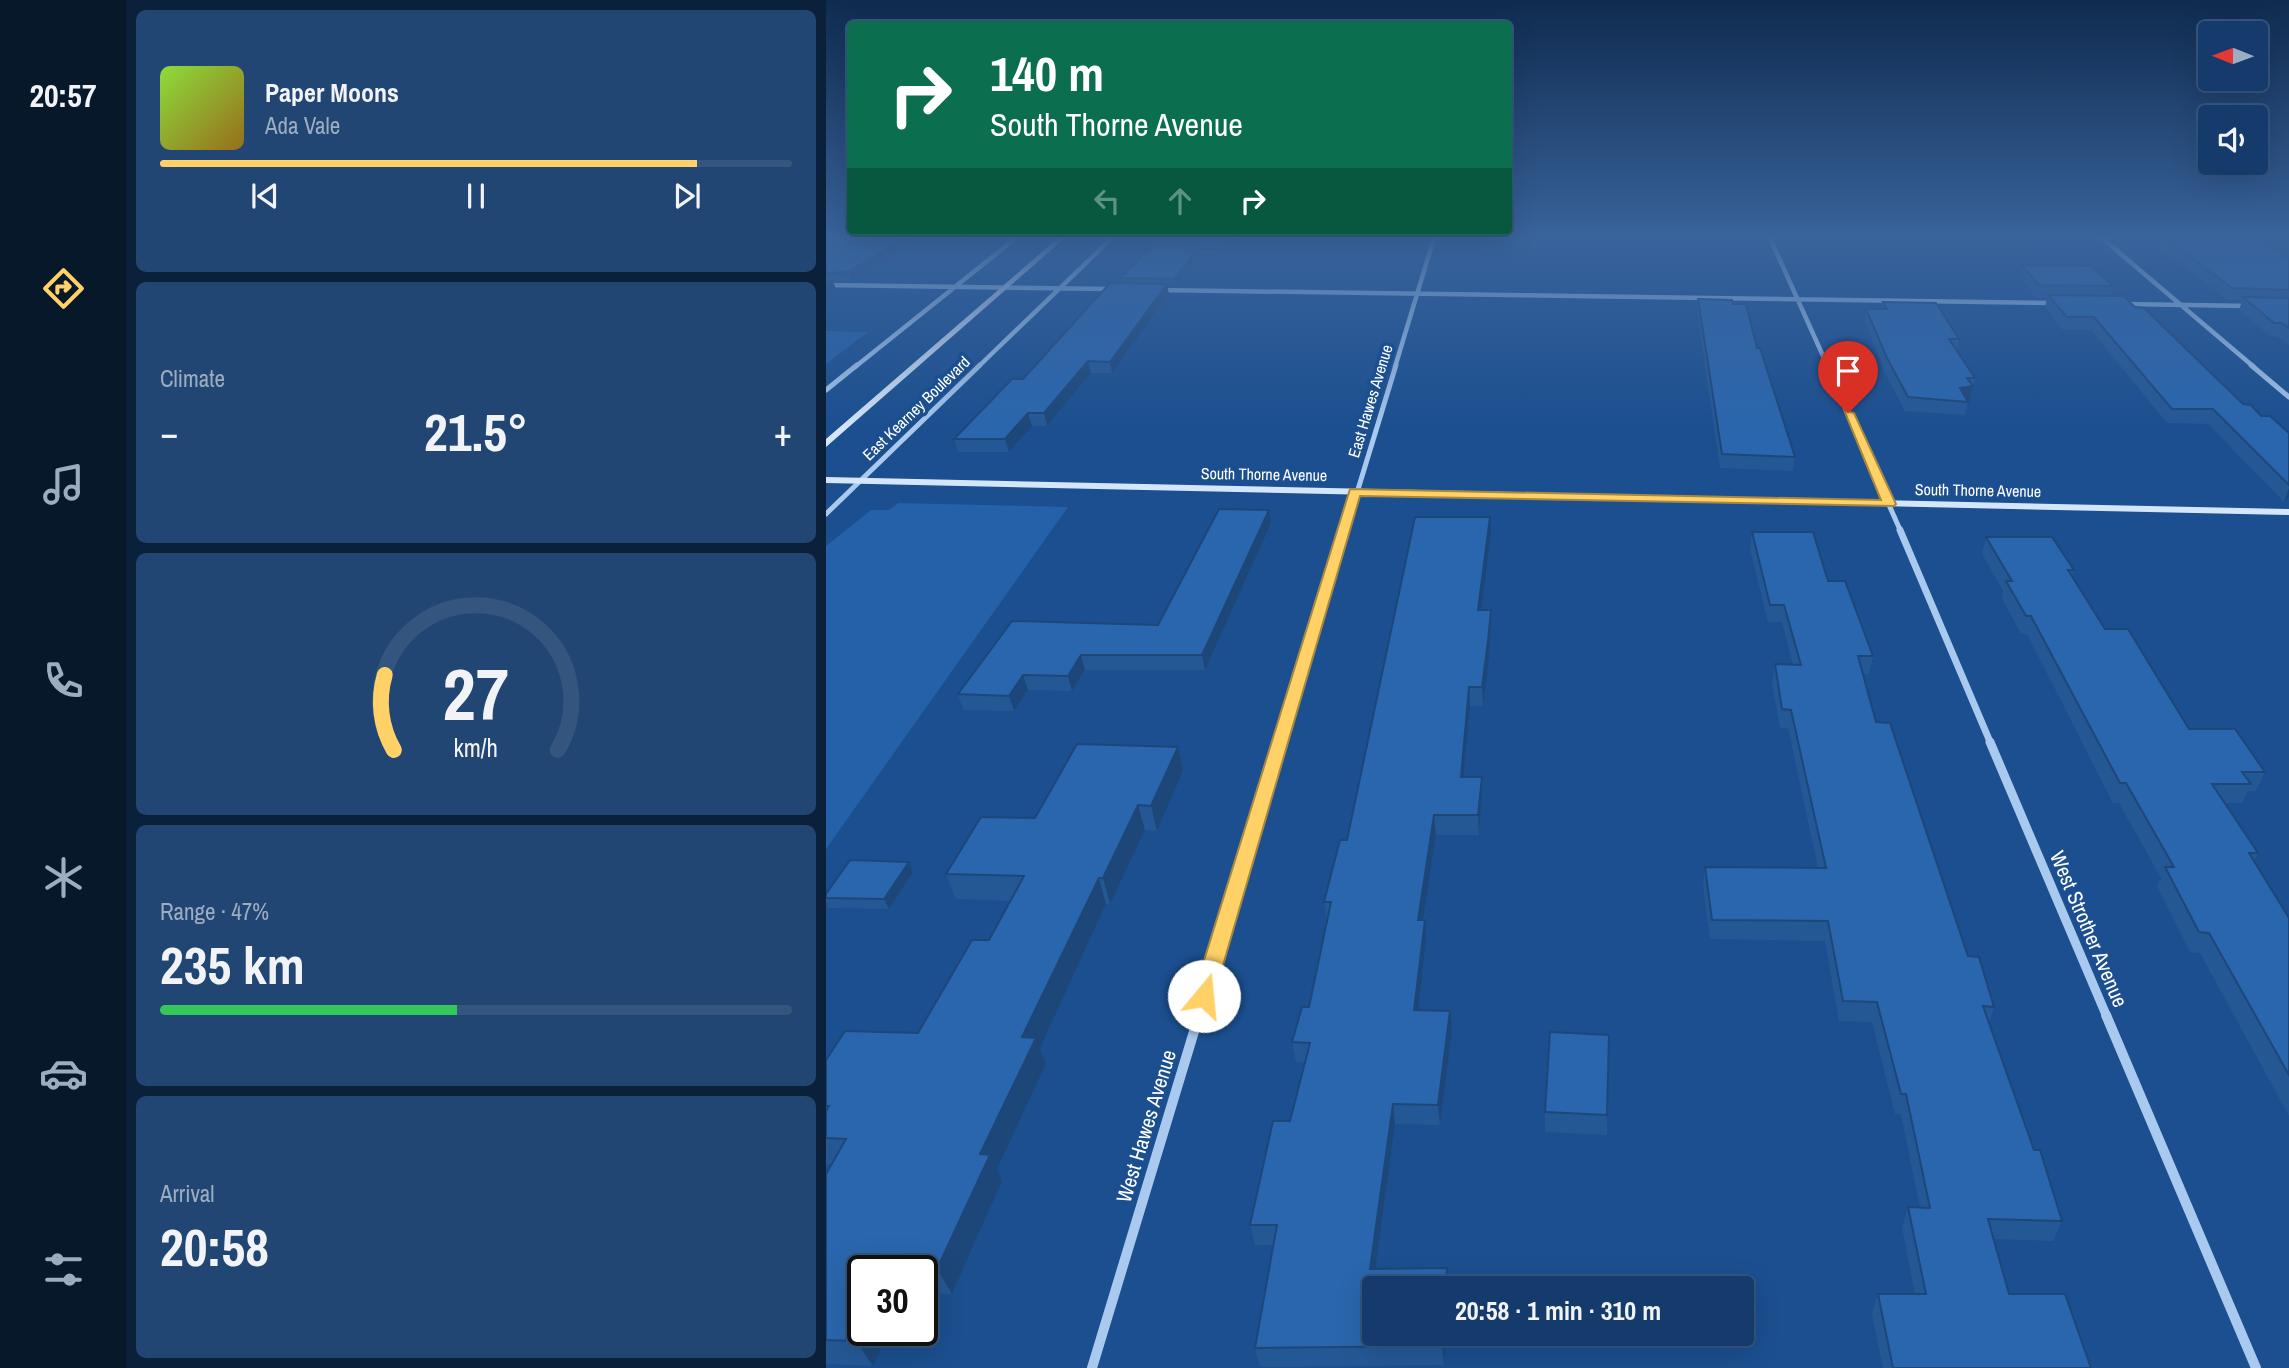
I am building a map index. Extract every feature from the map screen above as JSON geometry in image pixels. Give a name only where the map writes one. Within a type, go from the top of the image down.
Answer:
[{"type":"main road","name":"East Kearney Boulevard","points":[[826,444],[988,302]]},
{"type":"main road","name":"South Thorne Avenue","points":[[826,480],[2289,512]]},
{"type":"street","points":[[826,390],[936,302]]},
{"type":"street","name":"East Kearney Boulevard","points":[[826,514],[1046,302]]},
{"type":"street","name":"East Hawes Avenue","points":[[1355,492],[1414,302]]},
{"type":"street","name":"West Strother Avenue","points":[[1798,302],[1889,504],[2256,1368]]},
{"type":"street","points":[[1981,302],[2056,303]]},
{"type":"street","points":[[2177,302],[2289,397]]},
{"type":"street","points":[[2112,304],[2262,306]]},
{"type":"street","name":"West Hawes Avenue","points":[[1092,1368],[1355,492]]},
{"type":"shaded area","points":[[826,331],[868,332],[826,364]]},
{"type":"shaded area","points":[[898,503],[1068,507],[826,849],[826,546],[871,510],[889,510]]},
{"type":"building","points":[[1093,302],[1154,302],[1110,362],[1088,361],[1044,413],[1028,413],[1005,439],[954,439],[1012,379],[1023,379]]},
{"type":"building","points":[[1698,302],[1746,304],[1757,348],[1760,348],[1795,457],[1722,454]]},
{"type":"building","points":[[1883,302],[1936,303],[1959,339],[1949,339],[1975,378],[1967,378],[1973,386],[1960,388],[1968,402],[1908,397],[1887,358],[1866,309],[1887,309]]},
{"type":"building","points":[[2054,302],[2129,302],[2135,307],[2144,308],[2243,404],[2251,405],[2261,416],[2270,416],[2289,433],[2289,485],[2213,409],[2172,409],[2094,317],[2067,317]]},
{"type":"building","points":[[2249,302],[2289,302],[2289,328],[2282,323],[2274,323]]},
{"type":"building","points":[[1219,509],[1269,510],[1202,655],[1081,655],[1068,676],[1023,675],[1009,696],[958,694],[1012,621],[1158,625]]},
{"type":"building","points":[[1415,517],[1490,517],[1478,610],[1491,610],[1488,641],[1482,687],[1469,687],[1461,777],[1482,777],[1478,815],[1434,815],[1418,920],[1425,920],[1414,1010],[1450,1011],[1438,1105],[1393,1104],[1370,1269],[1447,1268],[1447,1276],[1362,1276],[1362,1346],[1442,1346],[1255,1348],[1277,1225],[1250,1225],[1273,1121],[1290,1121],[1310,1043],[1292,1042],[1302,1007],[1309,1007],[1331,902],[1324,902],[1340,840],[1347,840]]},
{"type":"building","points":[[1752,532],[1813,532],[1828,581],[1845,581],[1873,656],[1858,656],[1876,722],[1890,723],[1968,956],[1979,957],[1994,1007],[1983,1006],[2034,1150],[2040,1150],[2062,1221],[1988,1219],[2009,1294],[2065,1294],[2091,1368],[1893,1368],[1878,1294],[1926,1294],[1908,1207],[1930,1208],[1906,1094],[1901,1094],[1877,1002],[1843,1001],[1828,921],[1712,920],[1705,867],[1826,868],[1791,710],[1782,709],[1775,664],[1801,665],[1784,605],[1770,605]]},
{"type":"building","points":[[1986,537],[2052,537],[2074,570],[2068,570],[2105,629],[2128,629],[2189,729],[2235,729],[2265,772],[2242,772],[2251,784],[2212,784],[2258,853],[2249,853],[2289,918],[2289,1075],[2209,933],[2199,932],[2165,867],[2174,867],[2126,783],[2120,783],[2031,616],[2026,616],[2006,581],[2012,581]]},
{"type":"building","points":[[1077,744],[1178,747],[1151,806],[1138,805],[1103,878],[1099,878],[1022,1037],[1036,1038],[980,1154],[990,1155],[938,1267],[938,1255],[847,1255],[847,1341],[826,1340],[826,1174],[846,1139],[826,1138],[826,1111],[829,1106],[826,1106],[826,1060],[845,1031],[918,1033],[972,940],[989,940],[1024,876],[946,874],[981,817],[1035,818]]},
{"type":"building","points":[[850,860],[909,862],[884,899],[826,898],[826,894]]},
{"type":"building","points":[[1550,1032],[1609,1035],[1607,1115],[1545,1112]]},
{"type":"route","points":[[1204,996],[1355,492],[1889,504],[1848,413]]}]
